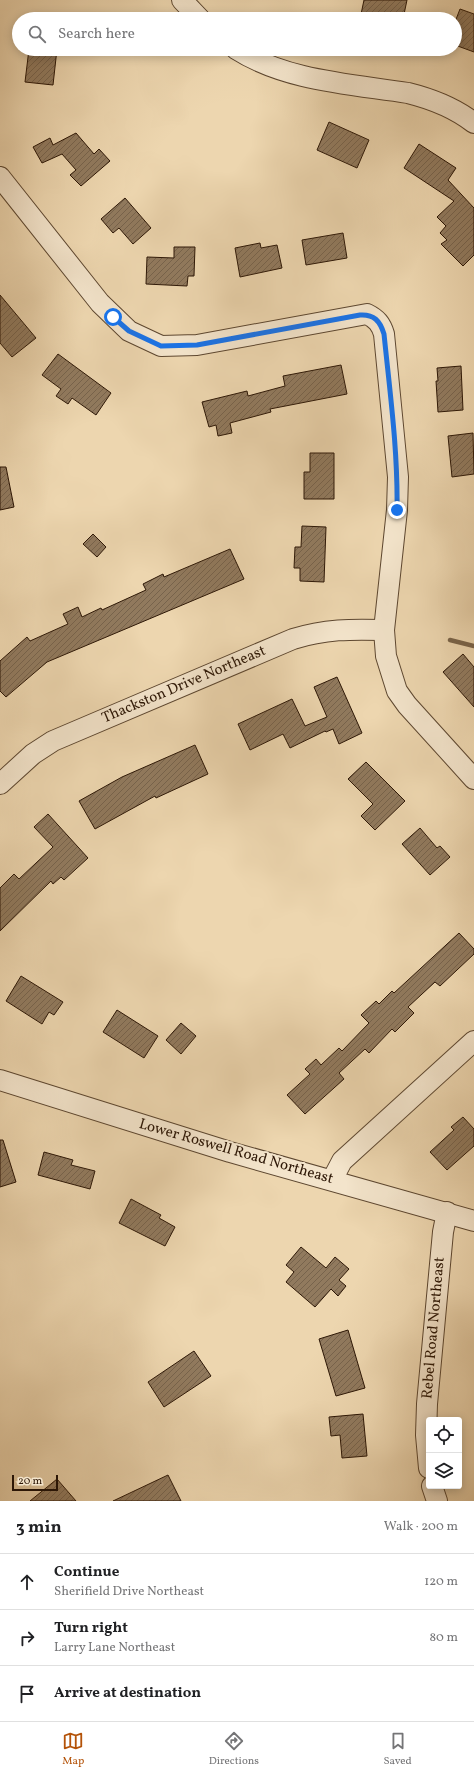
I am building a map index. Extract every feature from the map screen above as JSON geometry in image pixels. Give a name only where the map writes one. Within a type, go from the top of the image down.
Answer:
[{"type":"street","points":[[182,0],[193,12]]},
{"type":"street","points":[[248,56],[283,72],[428,98],[446,106],[474,123]]},
{"type":"street","points":[[0,177],[104,307],[129,331],[161,346],[197,345],[367,314],[376,318],[382,325],[398,477],[397,510],[384,630],[386,656],[397,690],[418,719],[474,779]]},
{"type":"street","name":"Thackston Drive Northeast","points":[[0,784],[33,754],[53,741],[293,639],[314,632],[338,630],[384,630]]},
{"type":"street","points":[[332,1180],[342,1161],[474,1041]]},
{"type":"street","name":"Lower Roswell Road Northeast","points":[[0,1080],[230,1152],[447,1212],[474,1221]]},
{"type":"street","name":"Rebel Road Northeast","points":[[428,1453],[426,1435],[427,1404],[443,1232],[447,1212]]},
{"type":"street","points":[[433,1489],[437,1501]]},
{"type":"building","points":[[364,0],[407,0],[404,12],[361,12]]},
{"type":"building","points":[[460,9],[474,14],[474,52],[462,48],[462,12],[459,12]]},
{"type":"building","points":[[28,56],[56,56],[53,85],[25,82]]},
{"type":"building","points":[[329,122],[369,140],[357,168],[317,150]]},
{"type":"building","points":[[76,133],[94,154],[99,149],[110,161],[81,186],[70,175],[76,170],[62,154],[42,163],[33,147],[50,138],[53,145]]},
{"type":"building","points":[[419,144],[456,168],[448,180],[474,208],[474,255],[463,266],[441,244],[447,240],[440,233],[446,226],[437,217],[454,201],[404,168]]},
{"type":"building","points":[[125,198],[151,228],[133,244],[119,228],[113,233],[101,219]]},
{"type":"building","points":[[343,233],[347,258],[306,265],[302,240]]},
{"type":"building","points":[[260,243],[261,248],[277,245],[282,268],[240,277],[235,248]]},
{"type":"building","points":[[174,247],[195,247],[194,276],[188,276],[187,286],[146,284],[147,257],[174,258]]},
{"type":"building","points":[[0,295],[36,338],[12,357],[0,343]]},
{"type":"building","points":[[58,354],[111,393],[96,415],[72,398],[68,404],[56,396],[61,389],[42,375]]},
{"type":"building","points":[[341,365],[347,394],[270,409],[271,412],[230,423],[232,433],[218,436],[216,425],[209,427],[202,402],[247,391],[248,396],[285,386],[283,376]]},
{"type":"building","points":[[461,366],[463,410],[438,412],[436,381],[438,381],[437,368]]},
{"type":"building","points":[[473,433],[474,474],[452,477],[448,436]]},
{"type":"building","points":[[310,453],[334,453],[334,499],[304,499],[304,472],[310,472]]},
{"type":"building","points":[[0,467],[6,467],[14,507],[0,510]]},
{"type":"building","points":[[302,526],[326,527],[324,582],[300,581],[300,568],[294,568],[295,547],[301,547]]},
{"type":"building","points":[[93,534],[106,547],[97,557],[83,544]]},
{"type":"building","points":[[230,549],[244,579],[47,662],[6,697],[0,691],[0,661],[27,637],[30,641],[68,624],[63,614],[78,607],[82,617],[101,608],[102,610],[146,590],[143,584],[163,574],[164,577]]},
{"type":"building","points":[[463,654],[474,667],[474,707],[443,672]]},
{"type":"building","points":[[337,677],[362,733],[339,744],[333,729],[326,732],[325,731],[290,748],[283,734],[250,750],[238,724],[292,699],[305,726],[327,717],[314,687]]},
{"type":"building","points":[[195,745],[208,774],[156,798],[155,796],[95,829],[79,801],[122,777]]},
{"type":"building","points":[[366,762],[405,801],[375,830],[361,816],[373,804],[348,779]]},
{"type":"building","points":[[48,814],[88,858],[64,880],[61,877],[53,884],[51,881],[0,931],[0,888],[14,874],[19,879],[53,847],[34,827]]},
{"type":"building","points":[[420,828],[437,848],[440,846],[450,857],[430,875],[402,844]]},
{"type":"building","points":[[459,933],[474,949],[474,954],[440,986],[435,982],[408,1007],[414,1013],[395,1032],[392,1029],[369,1053],[365,1049],[339,1073],[344,1079],[305,1114],[287,1095],[310,1074],[305,1069],[316,1059],[321,1065],[339,1048],[342,1051],[369,1023],[361,1015],[376,1001],[379,1004],[392,991],[394,993]]},
{"type":"building","points":[[21,976],[63,1002],[54,1015],[49,1012],[42,1024],[6,1001]]},
{"type":"building","points":[[117,1010],[158,1036],[144,1058],[103,1032]]},
{"type":"building","points":[[181,1023],[196,1036],[181,1054],[166,1040]]},
{"type":"building","points":[[463,1117],[474,1129],[474,1146],[447,1170],[430,1152],[454,1130],[451,1127]]},
{"type":"building","points":[[0,1140],[3,1140],[16,1182],[0,1187]]},
{"type":"building","points":[[44,1152],[73,1160],[71,1165],[95,1171],[90,1189],[38,1175]]},
{"type":"building","points":[[131,1199],[161,1215],[159,1218],[175,1227],[165,1246],[119,1223]]},
{"type":"building","points":[[301,1247],[326,1268],[335,1257],[349,1269],[339,1280],[346,1286],[338,1296],[331,1289],[315,1307],[286,1282],[294,1272],[286,1265]]},
{"type":"building","points":[[348,1330],[365,1388],[336,1396],[319,1339]]},
{"type":"building","points":[[194,1351],[211,1376],[164,1407],[148,1382]]},
{"type":"building","points":[[363,1414],[367,1456],[342,1458],[340,1435],[331,1436],[329,1417]]},
{"type":"building","points":[[168,1475],[181,1501],[113,1501]]},
{"type":"building","points":[[57,1479],[76,1501],[30,1501]]},
{"type":"waterway","points":[[450,640],[474,646]]},
{"type":"route","points":[[113,317],[129,331],[161,346],[197,345],[367,314],[376,318],[382,325],[384,334],[396,449],[398,477],[397,510]]}]
